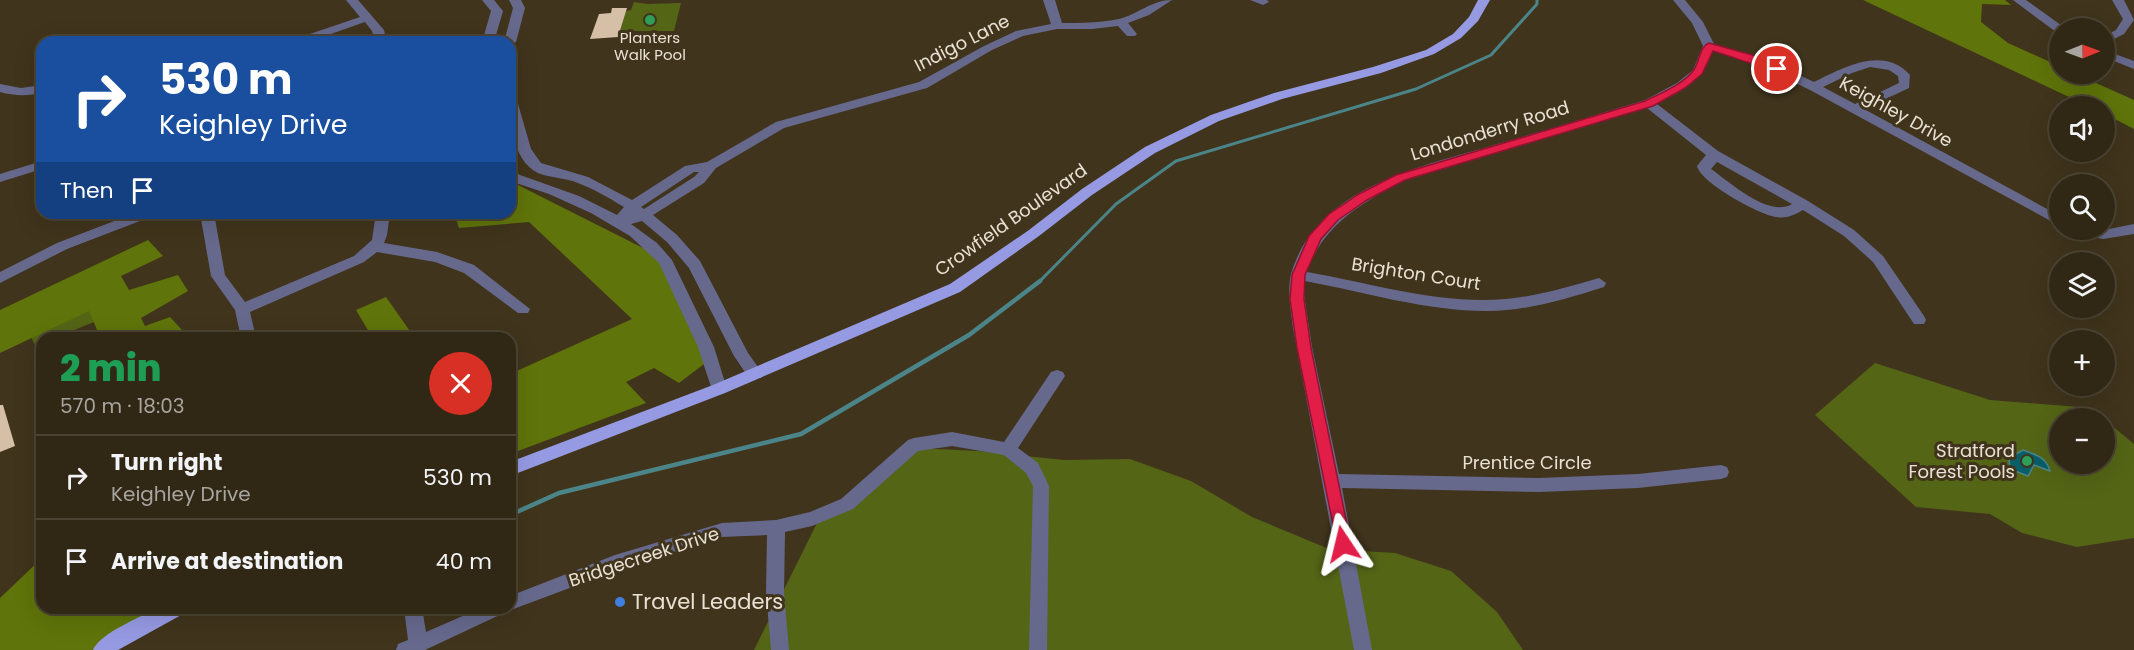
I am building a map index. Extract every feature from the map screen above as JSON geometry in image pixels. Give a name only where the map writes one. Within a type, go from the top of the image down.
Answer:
[{"type":"main road","name":"Crowfield Boulevard","points":[[516,467],[719,389],[955,288],[1034,233],[1087,192],[1150,150],[1215,118],[1278,96],[1377,70],[1430,52],[1457,36],[1474,19],[1484,0]]},
{"type":"main road","points":[[102,650],[165,614]]},
{"type":"street","points":[[352,0],[378,30],[380,36]]},
{"type":"street","points":[[488,0],[497,11],[490,36]]},
{"type":"street","points":[[512,36],[519,8],[515,0]]},
{"type":"street","points":[[1049,0],[1057,26]]},
{"type":"street","name":"Indigo Lane","points":[[618,224],[631,207],[690,169],[711,165],[780,125],[923,85],[988,48],[1020,33],[1057,26],[1092,26],[1121,22],[1145,13],[1166,0]]},
{"type":"street","points":[[1679,0],[1697,22],[1709,46]]},
{"type":"street","points":[[2019,0],[2049,22]]},
{"type":"street","points":[[2115,35],[2120,32],[2129,19],[2118,0]]},
{"type":"street","points":[[315,36],[367,18]]},
{"type":"street","points":[[495,21],[516,18]]},
{"type":"street","points":[[1121,22],[1131,34]]},
{"type":"street","name":"Keighley Drive","points":[[1709,46],[1759,61],[1814,87],[2049,217]]},
{"type":"street","name":"Londonderry Road","points":[[1363,650],[1332,481],[1304,348],[1297,299],[1298,275],[1316,236],[1333,217],[1363,197],[1401,177],[1649,103],[1682,86],[1698,72],[1709,46]]},
{"type":"street","points":[[2115,57],[2134,65]]},
{"type":"street","points":[[1814,87],[1872,62],[1893,66],[1904,75],[1905,85],[1855,109]]},
{"type":"street","points":[[0,88],[12,92],[36,90]]},
{"type":"street","points":[[1649,103],[1713,154],[1803,204],[1849,233],[1878,259],[1919,320]]},
{"type":"street","points":[[516,119],[526,152],[536,166],[597,186],[644,215],[671,237],[695,265],[742,357],[755,374]]},
{"type":"street","points":[[1713,154],[1710,162],[1704,166],[1706,171],[1753,203],[1774,213],[1787,213],[1803,204]]},
{"type":"street","name":"Indigo Lane","points":[[618,224],[644,215],[699,180],[711,165]]},
{"type":"street","points":[[0,178],[36,167]]},
{"type":"street","points":[[516,178],[578,200],[655,247],[665,260],[706,347],[719,389]]},
{"type":"street","points":[[0,278],[62,246],[132,219]]},
{"type":"street","points":[[208,219],[218,276],[242,309],[248,332]]},
{"type":"street","points":[[242,309],[359,259],[376,247],[382,234],[383,219]]},
{"type":"street","points":[[2115,232],[2134,229]]},
{"type":"street","points":[[376,247],[437,257],[469,269],[523,309]]},
{"type":"street","name":"Brighton Court","points":[[1298,275],[1473,305],[1518,303],[1567,293],[1599,283]]},
{"type":"street","points":[[1008,449],[1058,376]]},
{"type":"street","name":"Bridgecreek Drive","points":[[516,602],[615,563],[722,530],[776,527],[812,519],[847,504],[914,445],[952,439],[1008,449],[1032,468],[1041,486],[1038,650]]},
{"type":"street","name":"Prentice Circle","points":[[1332,481],[1539,485],[1638,481],[1721,472]]},
{"type":"street","points":[[776,527],[775,592],[780,650]]},
{"type":"street","points":[[413,614],[411,647],[486,614]]},
{"type":"green space","points":[[1863,0],[2005,0],[2011,5],[1982,4],[1981,22],[2008,43],[2049,61],[2049,84],[2098,84],[2134,100],[2134,129],[2115,119],[2115,96],[2067,96]]},
{"type":"green space","name":"Planters Walk Pool","points":[[634,2],[681,3],[674,31],[627,31],[626,36],[618,36],[626,11],[631,10]]},
{"type":"green space","points":[[516,184],[655,254],[708,361],[679,383],[654,368],[626,382],[646,403],[516,452],[516,371],[632,319],[529,222],[459,228],[456,219],[516,219]]},
{"type":"green space","points":[[148,240],[163,256],[121,276],[129,290],[178,275],[188,291],[141,318],[145,326],[170,317],[182,330],[177,332],[98,332],[89,311],[44,332],[36,332],[36,336],[0,353],[0,310]]},
{"type":"green space","points":[[386,297],[410,332],[369,332],[356,310]]},
{"type":"green space","points":[[89,305],[94,322],[69,332],[36,332],[36,347],[29,333]]},
{"type":"green space","points":[[1875,363],[1990,400],[2092,408],[2049,408],[2049,474],[2115,474],[2115,428],[2134,444],[2134,538],[2077,547],[2022,533],[1990,514],[1916,507],[1815,415]]},
{"type":"green space","points":[[917,448],[977,451],[1064,460],[1130,459],[1191,481],[1252,517],[1329,549],[1395,553],[1451,571],[1497,612],[1523,650],[754,650],[817,523]]},
{"type":"green space","points":[[36,564],[36,614],[152,614],[94,650],[0,650],[0,598]]},
{"type":"water","name":"Stratford Forest Pools","points":[[2023,450],[2043,460],[2049,471],[2034,465],[2028,476],[2010,469],[2009,458]]},
{"type":"building","points":[[612,8],[627,8],[618,37],[590,39],[599,14],[611,13]]},
{"type":"building","points":[[0,405],[3,405],[15,446],[0,452]]},
{"type":"waterway","points":[[1040,281],[1116,204],[1176,161],[1416,89],[1491,55],[1537,4],[1537,0]]},
{"type":"waterway","points":[[516,512],[559,493],[801,434],[969,335],[1040,281]]},
{"type":"place","name":"Planters Walk Pool","points":[[650,20]]},
{"type":"place","name":"Stratford Forest Pools","points":[[2027,461]]},
{"type":"place","name":"Travel Leaders","points":[[620,602]]},
{"type":"route","points":[[1343,544],[1304,348],[1297,299],[1298,275],[1306,254],[1316,236],[1333,217],[1363,197],[1401,177],[1649,103],[1682,86],[1698,72],[1709,46],[1759,61],[1777,69]]}]
